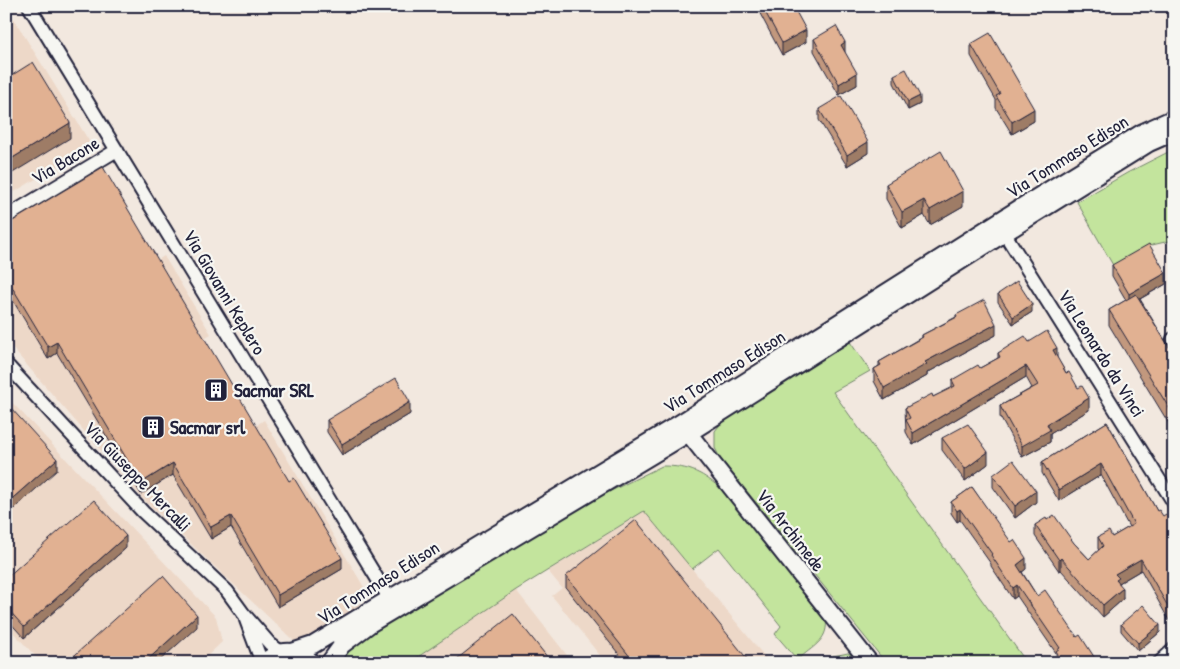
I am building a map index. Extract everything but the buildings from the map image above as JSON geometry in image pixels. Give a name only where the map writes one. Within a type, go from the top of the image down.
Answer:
[{"type":"street","name":"Via Giovanni Keplero","points":[[29,6],[390,598]]},
{"type":"street","name":"Via Tommaso Edison","points":[[329,663],[342,645],[370,624],[1002,228],[1143,132],[1174,118]]},
{"type":"street","name":"Via Tommaso Edison","points":[[1002,228],[1149,143],[1174,132]]},
{"type":"street","name":"Via Bacone","points":[[6,217],[117,150]]},
{"type":"street","name":"Via Leonardo da Vinci","points":[[1002,228],[1174,504]]},
{"type":"street","name":"Via Giuseppe Mercalli","points":[[6,364],[143,512],[226,591],[270,644],[286,652]]},
{"type":"street","name":"Via Tommaso Edison","points":[[263,663],[274,655],[313,645],[390,598],[684,428]]},
{"type":"street","name":"Via Archimede","points":[[684,428],[870,663]]},
{"type":"street","name":"Via Giuseppe Mercalli","points":[[243,613],[263,663]]},
{"type":"street","points":[[1159,663],[1174,649]]},
{"type":"street","points":[[286,652],[300,654],[312,663]]},
{"type":"shaded area","points":[[6,6],[89,141],[88,146],[84,150],[6,197]]},
{"type":"shaded area","points":[[95,170],[153,263],[164,256],[211,334],[199,341],[251,429],[264,420],[364,587],[363,597],[358,606],[299,643],[295,642],[143,499],[6,341],[6,223]]},
{"type":"shaded area","points":[[6,396],[216,617],[222,642],[200,663],[188,663],[180,657],[174,663],[42,663],[6,625]]},
{"type":"shaded area","points":[[644,511],[770,663],[606,663],[552,596],[562,588],[548,571]]},
{"type":"shaded area","points":[[516,590],[573,663],[409,663]]},
{"type":"green space","points":[[1174,149],[1174,240],[1152,245],[1114,267],[1077,202]]},
{"type":"green space","points":[[848,339],[870,371],[833,392],[1027,663],[886,663],[720,458],[715,448],[715,431],[726,417]]},
{"type":"green space","points":[[662,466],[689,469],[702,475],[724,491],[826,618],[825,631],[820,641],[801,657],[795,657],[775,634],[781,626],[719,548],[692,569],[644,511],[516,590],[409,663],[336,663],[350,647],[370,630],[580,506]]},
{"type":"green space","points":[[848,653],[859,659],[862,663],[824,663],[833,656]]},
{"type":"place","name":"Sacmar SRL","points":[[216,390]]},
{"type":"place","name":"Sacmar srl","points":[[153,427]]}]
